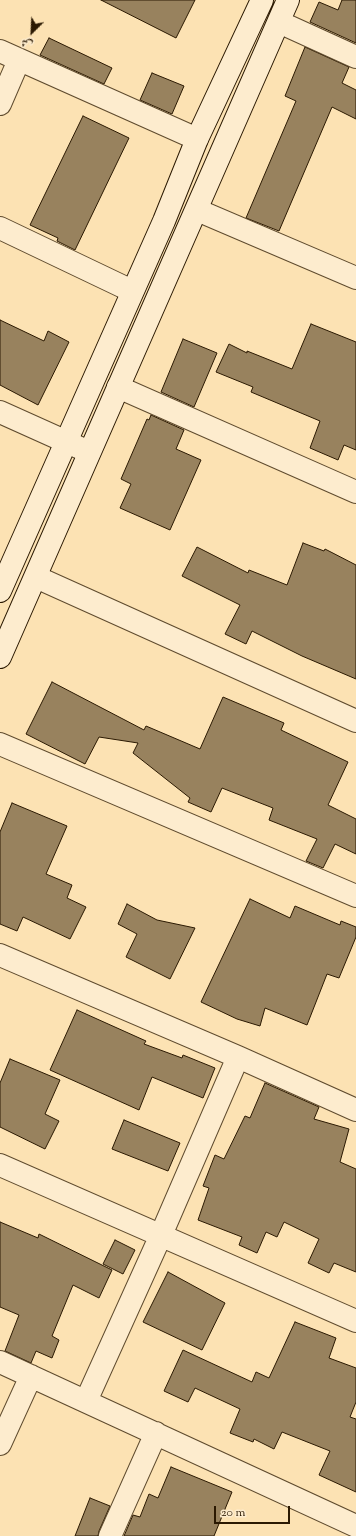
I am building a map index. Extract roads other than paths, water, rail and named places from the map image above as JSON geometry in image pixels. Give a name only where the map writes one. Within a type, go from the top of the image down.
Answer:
[{"type":"street","points":[[0,591],[164,220],[197,139],[262,0]]},
{"type":"street","points":[[0,657],[288,0]]},
{"type":"street","points":[[279,22],[356,56]]},
{"type":"street","points":[[0,104],[10,56],[197,139]]},
{"type":"street","points":[[197,210],[356,278]]},
{"type":"street","points":[[0,228],[132,290]]},
{"type":"street","points":[[118,387],[356,492]]},
{"type":"street","points":[[0,412],[89,452]]},
{"type":"street","points":[[36,577],[356,722]]},
{"type":"street","points":[[0,744],[356,896]]},
{"type":"street","points":[[0,955],[238,1057],[356,1110]]},
{"type":"street","points":[[86,1401],[161,1235],[238,1057]]},
{"type":"street","points":[[0,1165],[356,1321]]},
{"type":"street","points":[[0,1362],[356,1526]]},
{"type":"street","points":[[0,1444],[31,1376]]},
{"type":"street","points":[[110,1536],[156,1433]]}]
